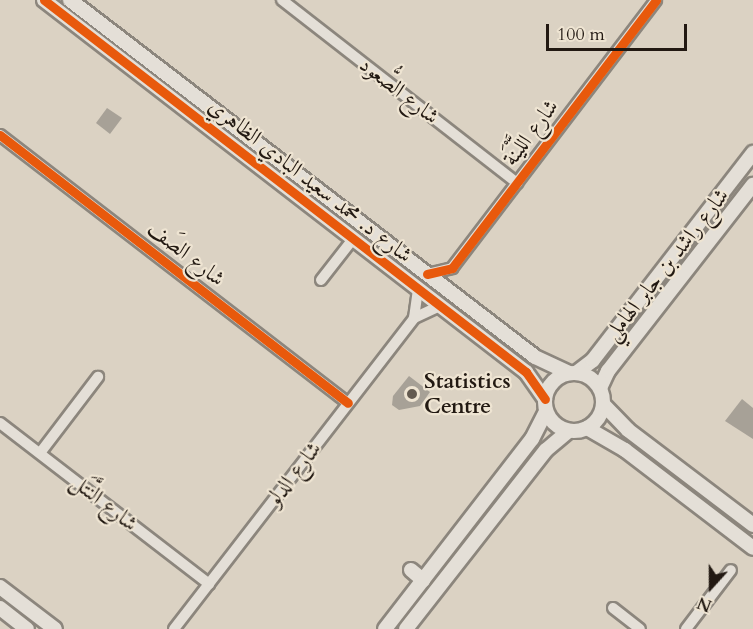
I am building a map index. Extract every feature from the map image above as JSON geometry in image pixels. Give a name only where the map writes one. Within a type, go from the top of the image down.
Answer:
[{"type":"street","name":"شارع د. محمد سعيد البادي الظاهري","points":[[44,0],[526,372],[546,405]]},
{"type":"street","name":"شارع د. محمد سعيد البادي الظاهري","points":[[70,0],[535,357],[573,373]]},
{"type":"street","name":"شارع الصُّعود","points":[[282,0],[517,183]]},
{"type":"street","name":"شارع اللَّيْنَة","points":[[452,268],[656,0]]},
{"type":"street","name":"شارع الصَف","points":[[0,135],[348,403]]},
{"type":"street","name":"شارع راشد بن جابر الهاملي","points":[[573,373],[593,360],[753,153]]},
{"type":"street","name":"شارع راشد بن جابر الهاملي","points":[[600,388],[608,371],[753,185]]},
{"type":"street","points":[[332,222],[342,209]]},
{"type":"street","points":[[321,280],[353,239]]},
{"type":"street","points":[[427,274],[452,268],[452,294]]},
{"type":"street","name":"شارع الدلو","points":[[414,318],[418,289]]},
{"type":"street","name":"شارع الدلو","points":[[174,629],[414,318],[440,306]]},
{"type":"street","points":[[385,629],[532,440],[555,381],[573,373],[600,388],[603,404],[599,418],[587,428],[569,431],[546,450],[406,629]]},
{"type":"street","points":[[40,453],[98,377]]},
{"type":"street","points":[[603,404],[628,430],[753,525]]},
{"type":"street","points":[[546,405],[555,424],[569,431]]},
{"type":"street","name":"شارع النَّتَل","points":[[0,423],[209,584]]},
{"type":"street","points":[[587,428],[625,450],[753,548]]},
{"type":"street","points":[[411,570],[423,580]]},
{"type":"street","points":[[686,629],[731,570]]},
{"type":"street","points":[[0,587],[52,628]]},
{"type":"street","points":[[0,608],[27,629]]},
{"type":"street","points":[[613,608],[640,629]]},
{"type":"building","points":[[107,108],[122,118],[110,134],[96,123]]},
{"type":"building","name":"Statistics Centre","points":[[409,376],[430,392],[420,406],[399,410],[392,405],[393,396]]},
{"type":"building","points":[[742,399],[753,408],[753,439],[725,421]]},
{"type":"cycle path","points":[[44,0],[526,372],[545,399]]},
{"type":"cycle path","points":[[427,274],[452,268],[656,0]]},
{"type":"cycle path","points":[[0,135],[348,403]]},
{"type":"place","name":"Statistics Centre","points":[[412,394]]}]
